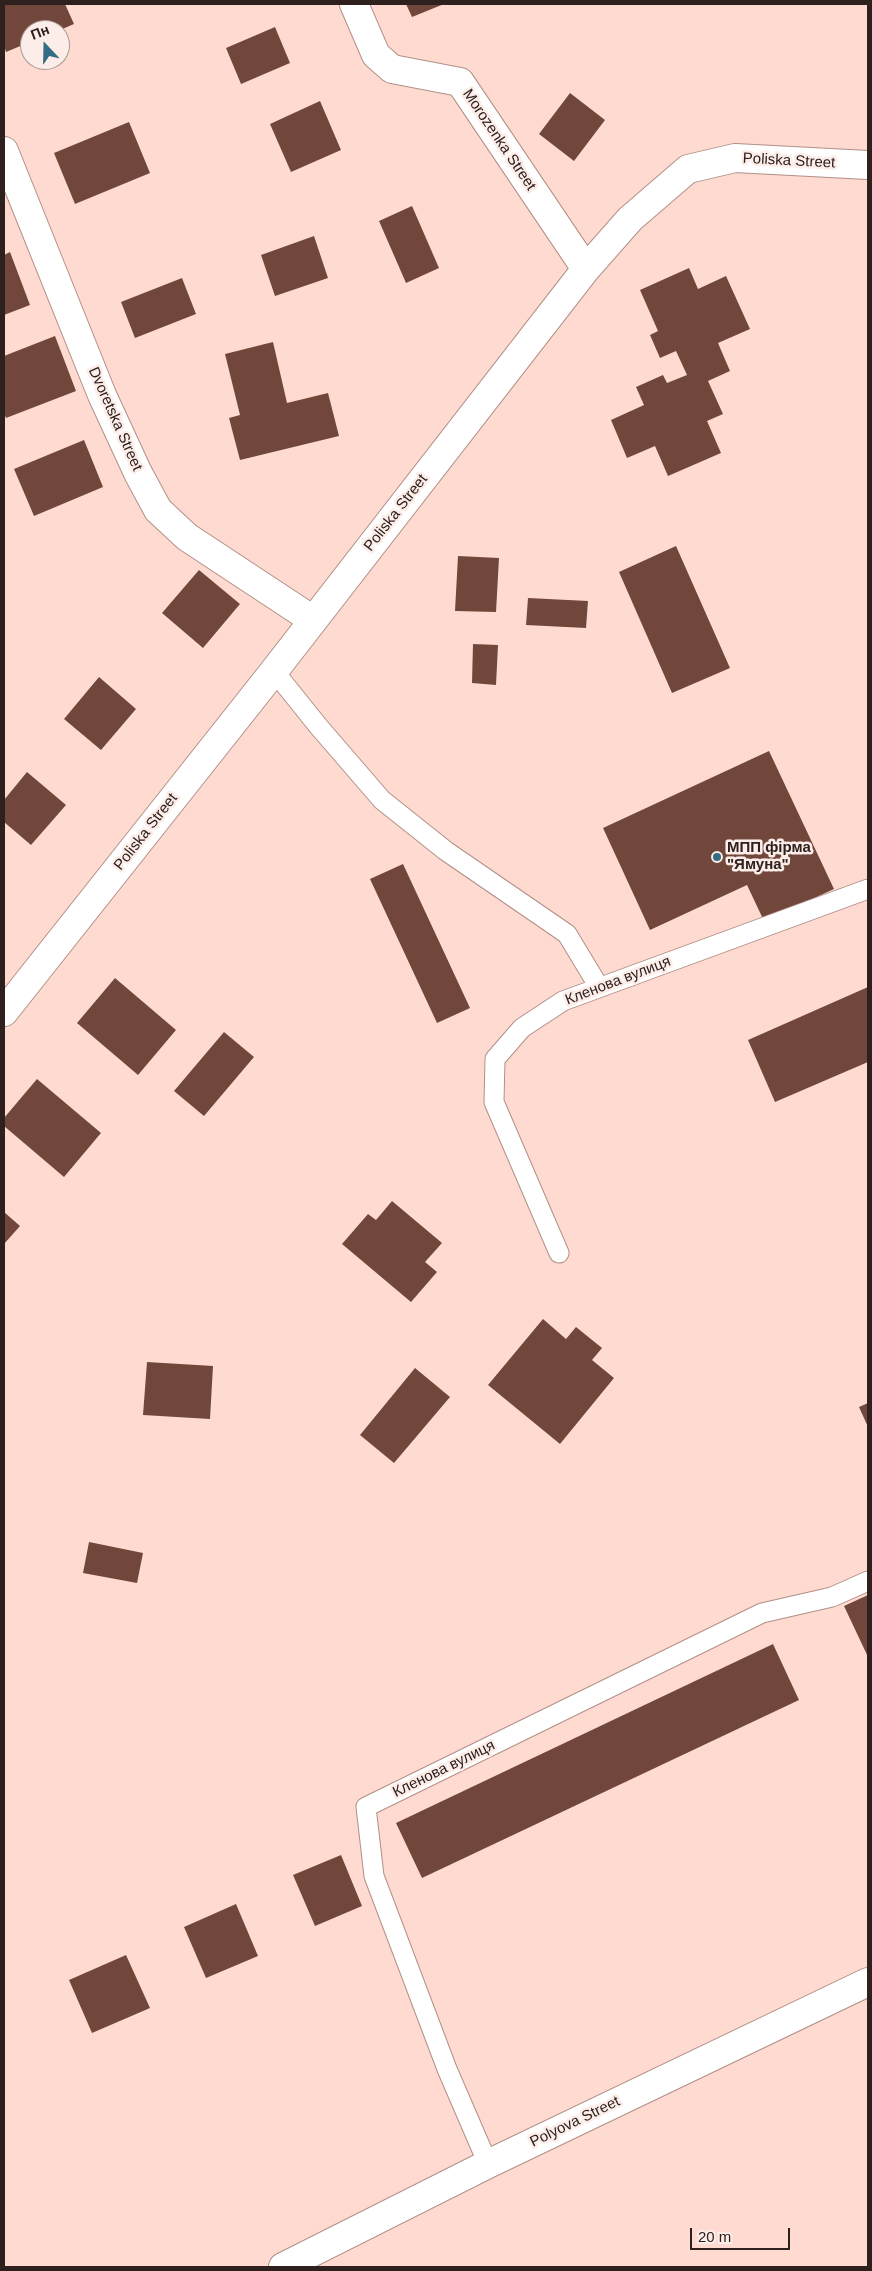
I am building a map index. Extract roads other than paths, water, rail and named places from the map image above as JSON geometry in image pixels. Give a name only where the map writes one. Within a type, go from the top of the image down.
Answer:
[{"type":"street","name":"Morozenka Street","points":[[354,4],[376,55],[392,69],[460,82],[586,269]]},
{"type":"street","name":"Dvoretska Street","points":[[4,151],[102,395],[138,473],[158,510],[187,537],[313,620]]},
{"type":"street","name":"Poliska Street","points":[[4,1012],[274,671],[586,269],[630,219],[688,169],[735,158],[868,165]]},
{"type":"street","name":"Polyova Street","points":[[283,2267],[488,2164],[868,1982]]},
{"type":"lane","points":[[274,671],[318,727],[382,800],[446,851],[567,934],[599,987]]},
{"type":"lane","name":"Кленова вулиця","points":[[559,1253],[494,1102],[495,1059],[522,1028],[563,1001],[868,889]]},
{"type":"lane","name":"Кленова вулиця","points":[[488,2164],[447,2069],[374,1876],[366,1807],[762,1613],[832,1597],[868,1581]]},
{"type":"place","name":"МПП фірма \"Ямуна\"","points":[[717,857]]}]
